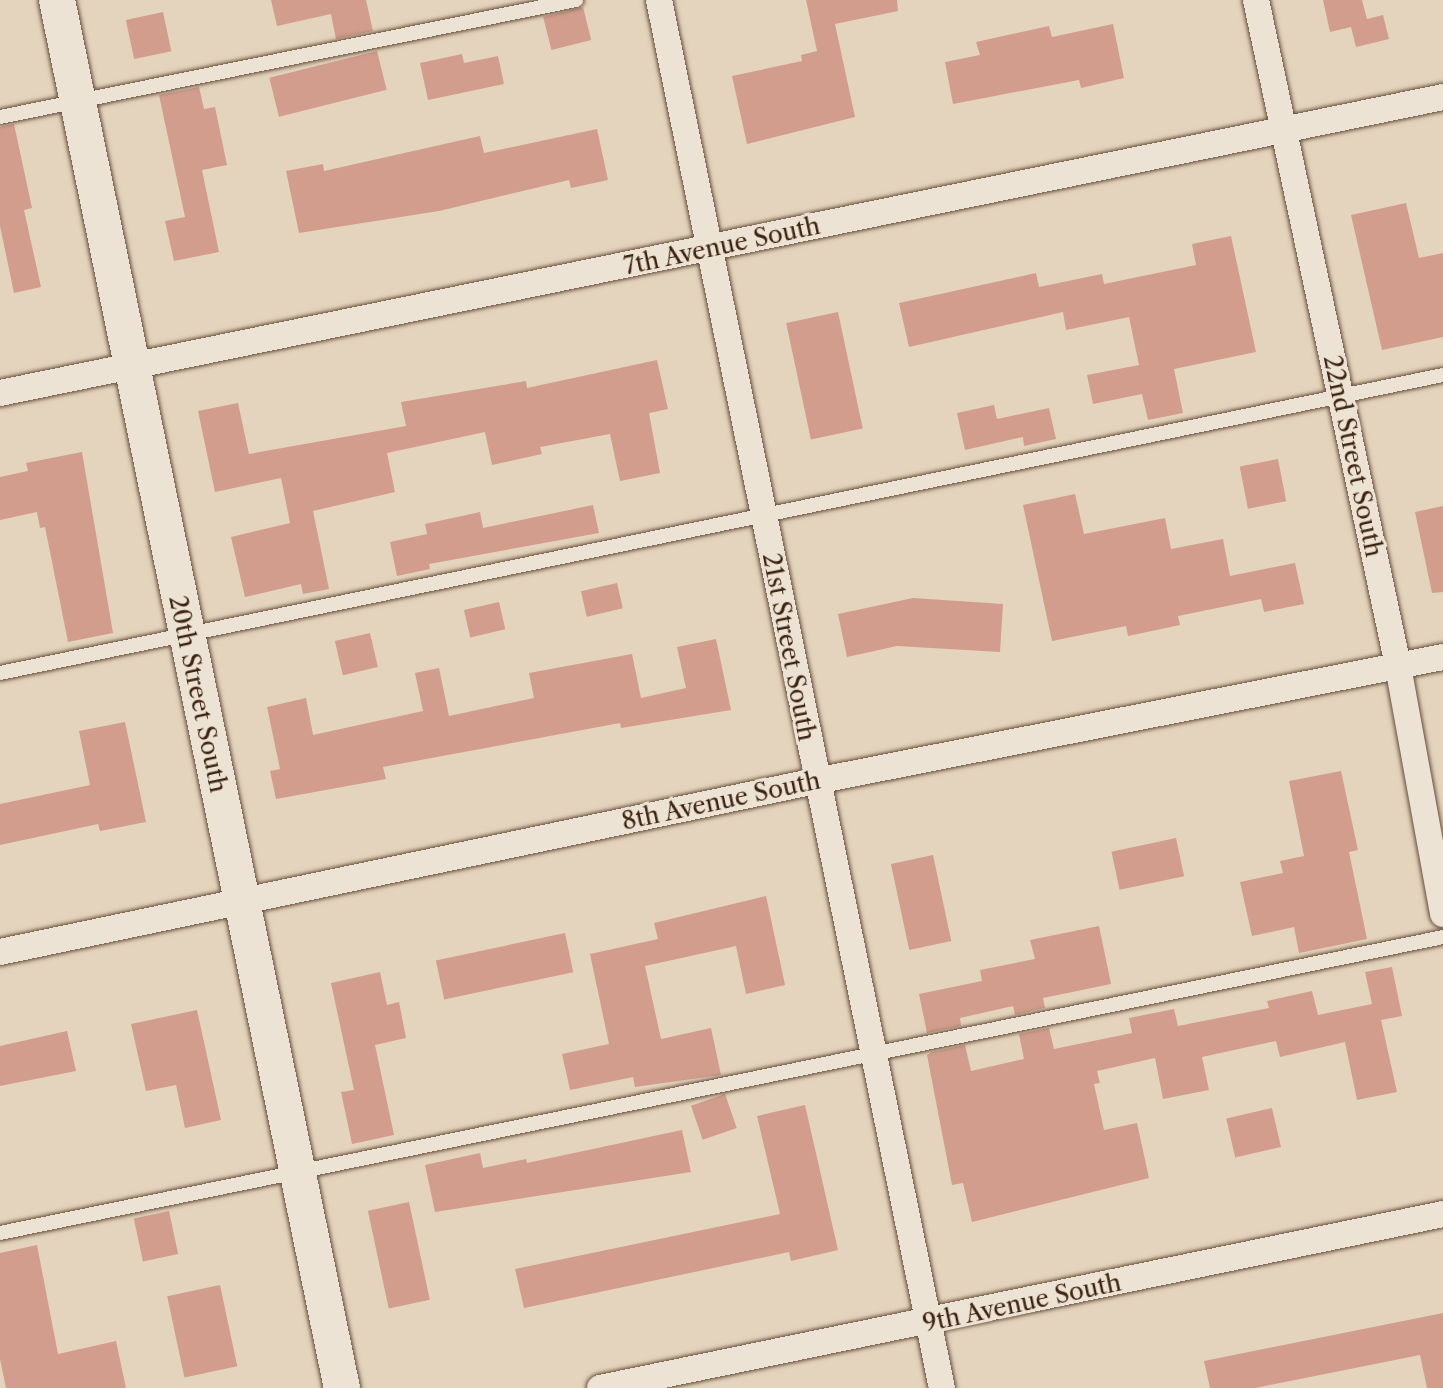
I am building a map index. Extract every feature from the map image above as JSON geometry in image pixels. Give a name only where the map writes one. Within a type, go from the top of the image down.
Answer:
[{"type":"street","name":"20th Street South","points":[[57,0],[342,1388]]},
{"type":"street","name":"21st Street South","points":[[659,0],[706,249],[942,1388]]},
{"type":"street","name":"22nd Street South","points":[[1256,0],[1398,666],[1443,914]]},
{"type":"street","name":"7th Avenue South","points":[[0,393],[1443,97]]},
{"type":"street","name":"8th Avenue South","points":[[0,952],[816,781],[1443,657]]},
{"type":"street","name":"9th Avenue South","points":[[600,1388],[1443,1214]]},
{"type":"lane","points":[[0,117],[576,0]]},
{"type":"lane","points":[[0,673],[763,520],[1443,375]]},
{"type":"lane","points":[[0,1233],[1443,937]]},
{"type":"building","points":[[271,0],[366,0],[373,31],[336,39],[331,14],[277,26]]},
{"type":"building","points":[[806,0],[897,0],[898,11],[835,24],[855,117],[747,144],[732,76],[802,61],[801,55],[817,51]]},
{"type":"building","points":[[1323,0],[1362,0],[1367,19],[1383,15],[1389,39],[1356,47],[1351,27],[1330,32]]},
{"type":"building","points":[[583,7],[591,40],[551,50],[543,17]]},
{"type":"building","points":[[163,12],[171,51],[134,59],[126,20]]},
{"type":"building","points":[[1113,24],[1124,78],[1081,88],[1079,80],[953,104],[945,62],[980,55],[976,42],[1049,26],[1052,37]]},
{"type":"building","points":[[377,51],[387,90],[279,117],[269,78]]},
{"type":"building","points":[[462,54],[464,63],[498,56],[504,84],[428,100],[420,63]]},
{"type":"building","points":[[199,87],[204,109],[215,107],[227,165],[202,170],[219,252],[174,261],[165,221],[185,217],[159,95]]},
{"type":"building","points":[[14,124],[32,208],[24,210],[41,287],[14,293],[0,226],[0,127]]},
{"type":"building","points":[[597,129],[608,180],[571,188],[569,180],[439,211],[299,233],[286,171],[323,164],[324,171],[480,136],[484,153]]},
{"type":"building","points":[[1406,203],[1419,258],[1443,253],[1443,337],[1382,350],[1351,215]]},
{"type":"building","points":[[1231,236],[1256,352],[1174,369],[1183,413],[1148,420],[1142,394],[1093,404],[1087,375],[1139,365],[1129,317],[1066,330],[1063,312],[909,347],[899,303],[1036,273],[1039,287],[1102,274],[1104,284],[1196,265],[1192,244]]},
{"type":"building","points":[[838,312],[863,428],[811,439],[786,323]]},
{"type":"building","points":[[657,360],[668,409],[649,413],[660,473],[620,481],[610,434],[540,447],[542,454],[492,465],[485,432],[387,453],[395,492],[313,511],[329,589],[303,594],[301,584],[245,597],[231,537],[290,523],[281,478],[215,492],[198,411],[238,403],[249,454],[406,426],[401,402],[526,381],[527,388]]},
{"type":"building","points":[[994,405],[997,419],[1049,408],[1056,439],[1024,446],[1023,437],[965,450],[957,413]]},
{"type":"building","points":[[82,452],[113,633],[68,642],[45,527],[40,528],[37,512],[0,520],[0,477],[28,471],[26,463]]},
{"type":"building","points":[[1278,459],[1286,501],[1248,509],[1240,466]]},
{"type":"building","points":[[1075,494],[1084,534],[1165,518],[1171,549],[1223,539],[1230,576],[1295,563],[1304,604],[1264,612],[1261,599],[1178,616],[1180,625],[1128,636],[1126,626],[1052,641],[1023,505]]},
{"type":"building","points":[[593,505],[599,533],[429,564],[430,569],[397,576],[390,542],[427,534],[425,524],[480,512],[483,528]]},
{"type":"building","points":[[1443,506],[1443,592],[1432,593],[1415,512]]},
{"type":"building","points":[[617,583],[623,608],[587,617],[581,591]]},
{"type":"building","points":[[913,598],[1003,604],[1000,652],[897,646],[847,657],[838,614]]},
{"type":"building","points":[[499,602],[505,629],[470,637],[464,610]]},
{"type":"building","points":[[370,633],[378,667],[343,675],[335,641]]},
{"type":"building","points":[[716,639],[731,710],[621,728],[620,723],[383,767],[386,779],[276,799],[270,771],[280,769],[267,707],[306,698],[313,735],[423,711],[415,673],[439,668],[449,716],[534,698],[529,673],[632,654],[641,698],[686,688],[677,647]]},
{"type":"building","points":[[125,722],[146,822],[100,831],[98,824],[0,845],[0,804],[90,785],[79,731]]},
{"type":"building","points":[[1341,771],[1358,850],[1349,852],[1367,939],[1299,953],[1294,927],[1252,936],[1240,882],[1283,873],[1280,861],[1304,856],[1289,781]]},
{"type":"building","points":[[1176,838],[1184,876],[1120,890],[1111,852]]},
{"type":"building","points":[[933,855],[951,941],[909,950],[891,864]]},
{"type":"building","points":[[766,896],[785,985],[746,994],[736,946],[645,966],[661,1039],[711,1028],[721,1075],[635,1087],[633,1077],[570,1090],[562,1054],[609,1044],[590,954],[658,939],[654,923]]},
{"type":"building","points":[[1099,926],[1111,984],[1043,998],[1045,1008],[1015,1015],[1013,1006],[960,1018],[961,1026],[927,1033],[919,994],[982,981],[980,970],[1035,959],[1030,940]]},
{"type":"building","points":[[565,933],[573,972],[444,1000],[436,960]]},
{"type":"building","points":[[1392,967],[1402,1016],[1381,1020],[1397,1092],[1357,1100],[1345,1042],[1280,1057],[1276,1041],[1202,1057],[1209,1090],[1163,1099],[1155,1058],[1097,1071],[1100,1083],[1094,1084],[1104,1130],[1137,1123],[1149,1178],[972,1222],[963,1183],[952,1185],[927,1055],[965,1045],[971,1071],[1024,1059],[1019,1034],[1049,1028],[1054,1049],[1132,1033],[1129,1018],[1174,1009],[1178,1026],[1269,1008],[1267,1001],[1312,991],[1318,1015],[1372,1004],[1365,972]]},
{"type":"building","points":[[380,972],[387,1005],[399,1002],[406,1038],[375,1045],[394,1135],[352,1144],[341,1092],[354,1090],[331,983]]},
{"type":"building","points":[[197,1010],[221,1120],[185,1128],[176,1085],[146,1091],[131,1024]]},
{"type":"building","points":[[67,1031],[76,1071],[0,1086],[0,1046]]},
{"type":"building","points":[[725,1094],[737,1128],[703,1140],[691,1106]]},
{"type":"building","points":[[805,1105],[838,1250],[791,1261],[789,1252],[524,1308],[515,1269],[780,1214],[757,1116]]},
{"type":"building","points":[[1272,1108],[1281,1147],[1235,1158],[1226,1119]]},
{"type":"building","points":[[682,1130],[691,1172],[435,1212],[425,1165],[480,1153],[483,1168],[526,1159],[527,1163]]},
{"type":"building","points":[[409,1202],[430,1300],[389,1309],[368,1211]]},
{"type":"building","points":[[169,1211],[178,1254],[143,1262],[134,1218]]},
{"type":"building","points":[[37,1245],[58,1354],[116,1341],[126,1388],[6,1388],[0,1359],[0,1253]]},
{"type":"building","points":[[220,1285],[237,1366],[184,1377],[167,1296]]},
{"type":"building","points":[[1443,1313],[1443,1388],[1427,1388],[1420,1355],[1255,1388],[1210,1388],[1204,1361]]}]
